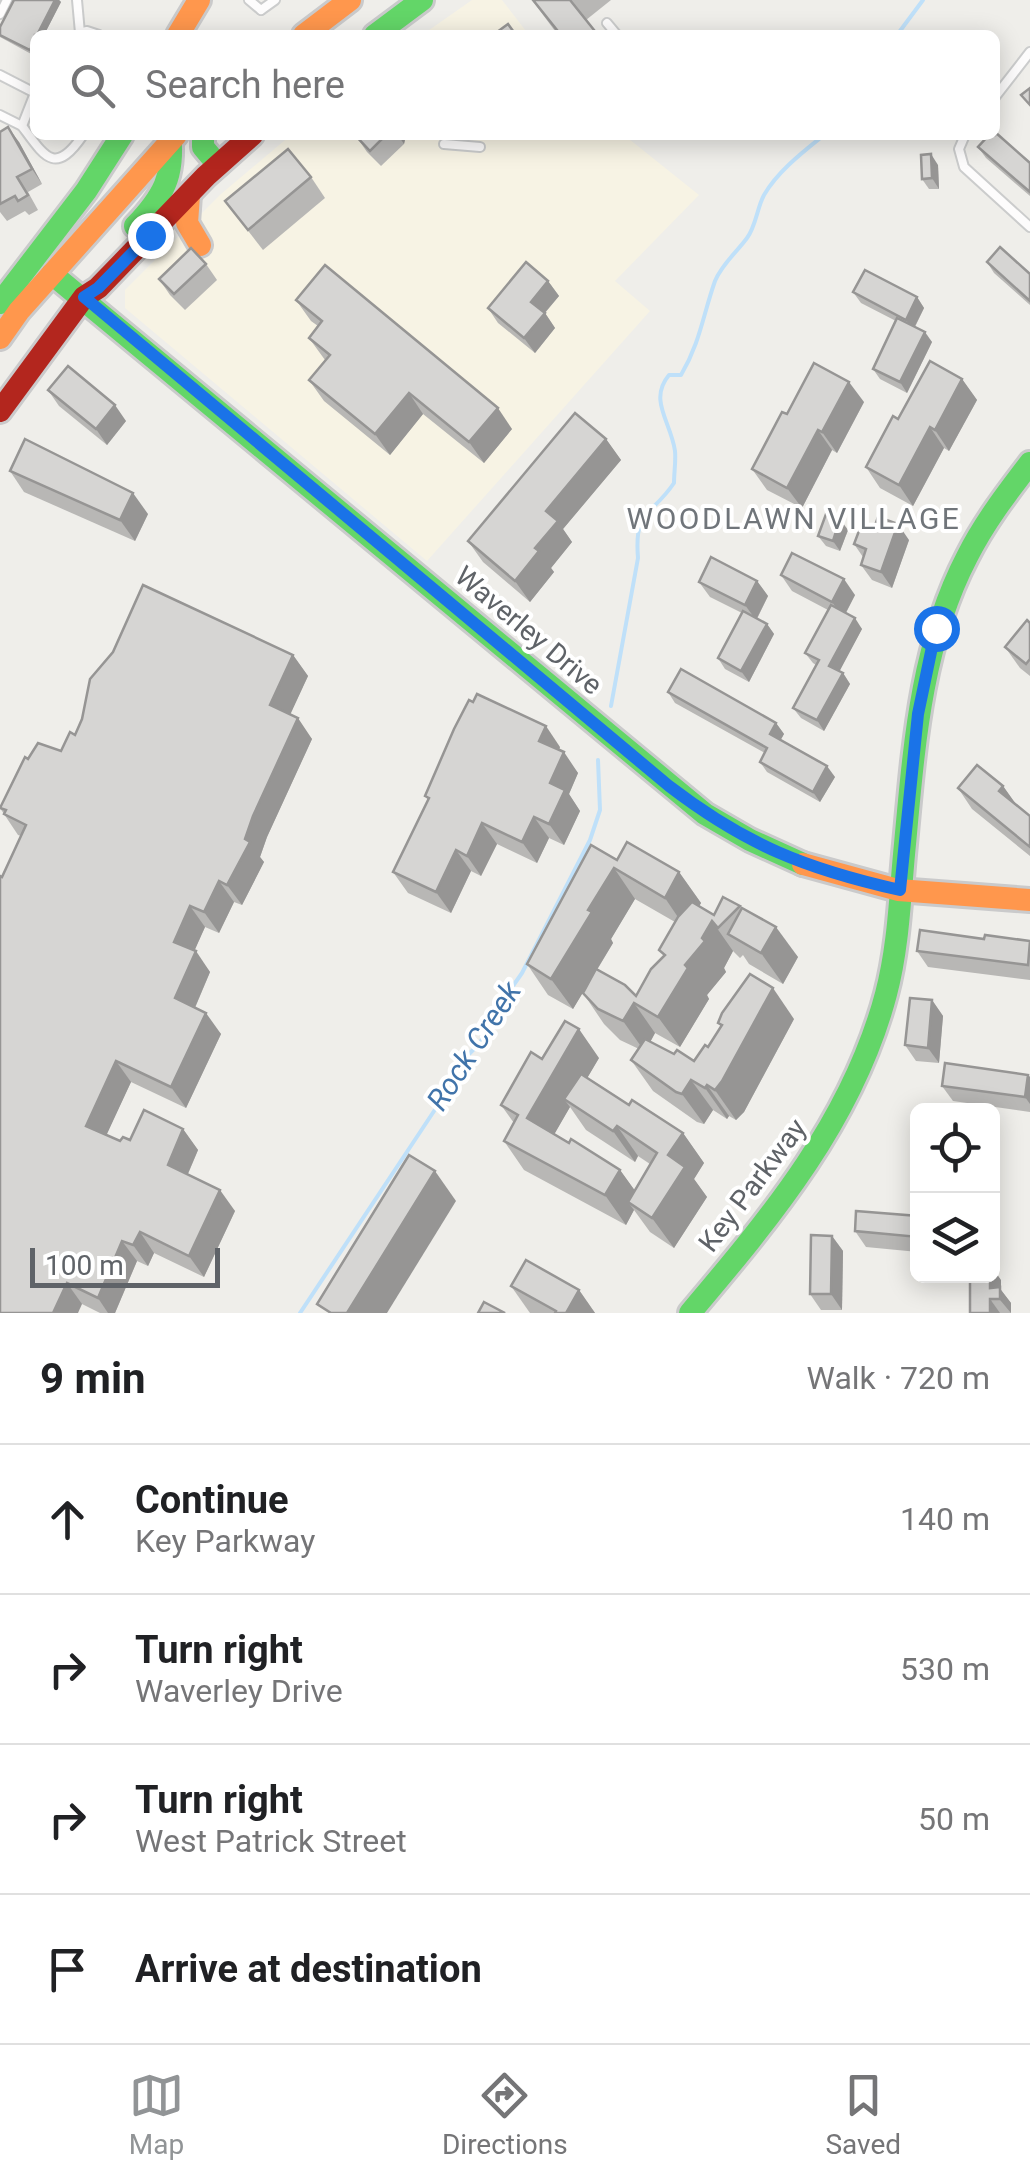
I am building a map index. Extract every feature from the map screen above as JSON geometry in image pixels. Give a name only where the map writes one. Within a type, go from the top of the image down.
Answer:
[{"type":"street","points":[[311,30],[350,0]]},
{"type":"street","points":[[382,30],[422,0]]},
{"type":"street","points":[[0,303],[86,192],[119,140]]},
{"type":"street","points":[[0,338],[169,140]]},
{"type":"street","points":[[84,297],[86,278],[168,188],[174,160],[172,140]]},
{"type":"street","points":[[203,140],[203,147],[218,166]]},
{"type":"street","points":[[0,411],[84,297],[98,288],[247,140]]},
{"type":"street","points":[[150,235],[177,233],[200,244],[188,223],[189,195]]},
{"type":"street","name":"Waverley Drive","points":[[52,274],[705,814],[789,859],[854,880],[900,890],[1030,900]]},
{"type":"street","name":"Key Parkway","points":[[690,1313],[777,1208],[834,1126],[862,1067],[887,992],[918,714],[936,628],[974,540],[1004,493],[1030,463]]},
{"type":"lane","points":[[0,14],[7,0]]},
{"type":"lane","points":[[77,0],[78,30]]},
{"type":"lane","points":[[249,0],[261,10]]},
{"type":"lane","points":[[261,10],[266,0]]},
{"type":"lane","points":[[261,10],[275,0]]},
{"type":"lane","points":[[607,23],[613,30]]},
{"type":"lane","points":[[1000,91],[1030,52]]},
{"type":"lane","points":[[0,75],[30,90]]},
{"type":"lane","points":[[22,126],[30,106]]},
{"type":"lane","points":[[0,115],[22,126],[30,139]]},
{"type":"lane","points":[[31,140],[52,159],[70,154],[80,140]]},
{"type":"lane","points":[[36,148],[40,140]]},
{"type":"lane","points":[[964,140],[959,150],[964,167],[1030,227]]},
{"type":"lane","points":[[444,144],[480,148]]},
{"type":"shaded area","points":[[472,0],[502,0],[525,30],[429,30]]},
{"type":"shaded area","points":[[285,140],[630,140],[699,195],[615,281],[650,311],[427,561],[125,308],[125,290],[221,194]]},
{"type":"building","points":[[14,0],[55,0],[40,30],[30,30],[30,50],[0,35]]},
{"type":"building","points":[[533,0],[570,0],[594,30],[557,30]]},
{"type":"building","points":[[1030,88],[1030,105],[1021,95]]},
{"type":"building","points":[[8,127],[32,169],[17,177],[28,195],[18,201],[15,196],[0,204],[0,132]]},
{"type":"building","points":[[1000,136],[1030,163],[1030,192],[978,147],[984,140],[1000,140]]},
{"type":"building","points":[[360,140],[381,140],[370,151]]},
{"type":"building","points":[[288,149],[311,177],[248,230],[225,201]]},
{"type":"building","points":[[931,154],[932,178],[922,179],[921,155]]},
{"type":"building","points":[[1000,247],[1030,274],[1030,301],[987,262]]},
{"type":"building","points":[[191,248],[206,264],[174,294],[159,279]]},
{"type":"building","points":[[526,262],[548,281],[531,302],[545,313],[524,338],[488,308]]},
{"type":"building","points":[[325,265],[498,408],[469,442],[409,393],[375,434],[309,380],[330,355],[309,338],[322,321],[296,300]]},
{"type":"building","points":[[865,270],[917,297],[906,320],[853,292]]},
{"type":"building","points":[[897,318],[925,332],[900,382],[873,369]]},
{"type":"building","points":[[930,361],[962,379],[899,485],[866,467],[893,416],[898,419]]},
{"type":"building","points":[[814,363],[849,382],[787,488],[752,469]]},
{"type":"building","points":[[68,366],[115,405],[96,429],[48,390]]},
{"type":"building","points":[[575,413],[606,439],[546,511],[558,521],[515,581],[468,541]]},
{"type":"building","points":[[25,439],[133,493],[120,520],[10,471]]},
{"type":"building","points":[[826,514],[840,519],[833,541],[818,536]]},
{"type":"building","points":[[878,517],[898,524],[881,572],[861,565],[866,549],[854,544],[862,523],[874,528]]},
{"type":"building","points":[[792,553],[844,579],[832,602],[781,575]]},
{"type":"building","points":[[711,557],[757,581],[745,605],[699,582]]},
{"type":"building","points":[[143,585],[293,655],[270,705],[298,718],[253,816],[245,839],[250,842],[227,885],[219,881],[204,912],[190,906],[174,942],[196,951],[175,998],[206,1013],[171,1087],[116,1061],[86,1126],[120,1141],[123,1137],[130,1140],[144,1110],[183,1129],[168,1165],[220,1190],[189,1256],[140,1232],[133,1245],[122,1241],[98,1298],[67,1283],[53,1313],[0,1313],[0,876],[26,825],[0,808],[25,757],[28,759],[38,743],[61,751],[70,732],[75,735],[90,679],[113,652]]},
{"type":"building","points":[[831,605],[855,618],[829,666],[843,673],[817,720],[793,708],[819,660],[805,653]]},
{"type":"building","points":[[743,611],[767,624],[741,671],[718,658]]},
{"type":"building","points":[[1027,620],[1030,659],[1026,664],[1005,647]]},
{"type":"building","points":[[681,669],[776,723],[770,734],[827,766],[813,792],[760,762],[767,748],[668,692]]},
{"type":"building","points":[[477,694],[546,726],[539,741],[564,752],[550,783],[565,790],[549,824],[534,817],[522,842],[482,823],[467,856],[456,850],[436,892],[393,872],[429,798],[425,796],[454,729],[469,700],[473,702]]},
{"type":"building","points":[[977,765],[1003,786],[999,791],[1030,816],[1030,847],[958,788]]},
{"type":"building","points":[[627,842],[679,872],[665,898],[614,868],[551,979],[527,964],[591,845],[617,860]]},
{"type":"building","points":[[723,897],[740,906],[718,928],[712,921],[702,938],[705,941],[685,965],[688,968],[658,1017],[634,1003],[623,1021],[598,1009],[583,993],[596,969],[636,996],[651,969],[665,955],[659,950],[678,917],[692,902],[714,915]]},
{"type":"building","points":[[742,908],[776,927],[761,953],[728,934]]},
{"type":"building","points":[[920,930],[1030,941],[1028,965],[917,951]]},
{"type":"building","points":[[750,974],[773,988],[715,1090],[691,1080],[682,1094],[676,1092],[631,1060],[645,1039],[674,1054],[677,1050],[694,1061],[705,1045],[708,1047],[722,1025],[718,1023],[722,1013]]},
{"type":"building","points":[[910,998],[932,1000],[928,1048],[905,1045]]},
{"type":"building","points":[[565,1021],[579,1029],[527,1118],[569,1143],[571,1139],[620,1170],[605,1195],[504,1141],[518,1115],[501,1105],[531,1052],[542,1059]]},
{"type":"building","points":[[945,1063],[1028,1075],[1025,1097],[942,1086]]},
{"type":"building","points":[[581,1074],[629,1105],[632,1100],[683,1133],[668,1155],[685,1167],[652,1218],[628,1202],[657,1153],[617,1126],[613,1131],[564,1099]]},
{"type":"building","points":[[409,1155],[435,1171],[347,1313],[331,1313],[317,1304]]},
{"type":"building","points":[[856,1211],[910,1215],[910,1236],[855,1231]]},
{"type":"building","points":[[811,1235],[832,1236],[831,1294],[810,1294]]},
{"type":"building","points":[[526,1260],[579,1290],[566,1313],[555,1313],[511,1286]]},
{"type":"building","points":[[970,1283],[1000,1287],[1000,1299],[990,1299],[990,1313],[970,1313]]},
{"type":"building","points":[[484,1302],[505,1313],[478,1313]]},
{"type":"waterway","name":"Rock Creek","points":[[901,30],[923,0]]},
{"type":"waterway","name":"Rock Creek","points":[[611,706],[638,558],[639,530],[646,515],[674,483],[675,451],[661,402],[663,384],[669,375],[681,375],[697,340],[715,281],[750,233],[764,195],[784,170],[818,140]]},
{"type":"waterway","name":"Rock Creek","points":[[300,1313],[450,1087],[458,1065],[480,1043],[494,1013],[522,973],[590,840],[600,810],[598,760]]},
{"type":"traffic: fast","points":[[382,30],[422,0]]},
{"type":"traffic: fast","points":[[0,303],[86,191],[119,140]]},
{"type":"traffic: fast","points":[[135,226],[165,185],[171,162],[170,140]]},
{"type":"traffic: fast","points":[[203,140],[203,147],[218,165]]},
{"type":"traffic: fast","points":[[52,274],[705,814],[803,864]]},
{"type":"traffic: fast","points":[[690,1313],[751,1240],[806,1164],[853,1083],[871,1040],[894,957],[916,734],[939,625],[974,544],[1030,463]]},
{"type":"traffic: slow","points":[[181,30],[199,0]]},
{"type":"traffic: slow","points":[[311,30],[350,0]]},
{"type":"traffic: slow","points":[[0,338],[19,311],[172,140]]},
{"type":"traffic: slow","points":[[189,195],[187,223],[200,245]]},
{"type":"traffic: slow","points":[[803,864],[898,890],[1030,900]]},
{"type":"traffic: jam","points":[[0,411],[84,297],[98,288],[206,176],[246,140]]},
{"type":"district","name":"WOODLAWN VILLAGE","points":[[794,519]]},
{"type":"route","points":[[150,235],[98,288],[84,297],[669,786],[705,814],[776,854],[854,880],[900,890],[918,714],[936,628]]}]
